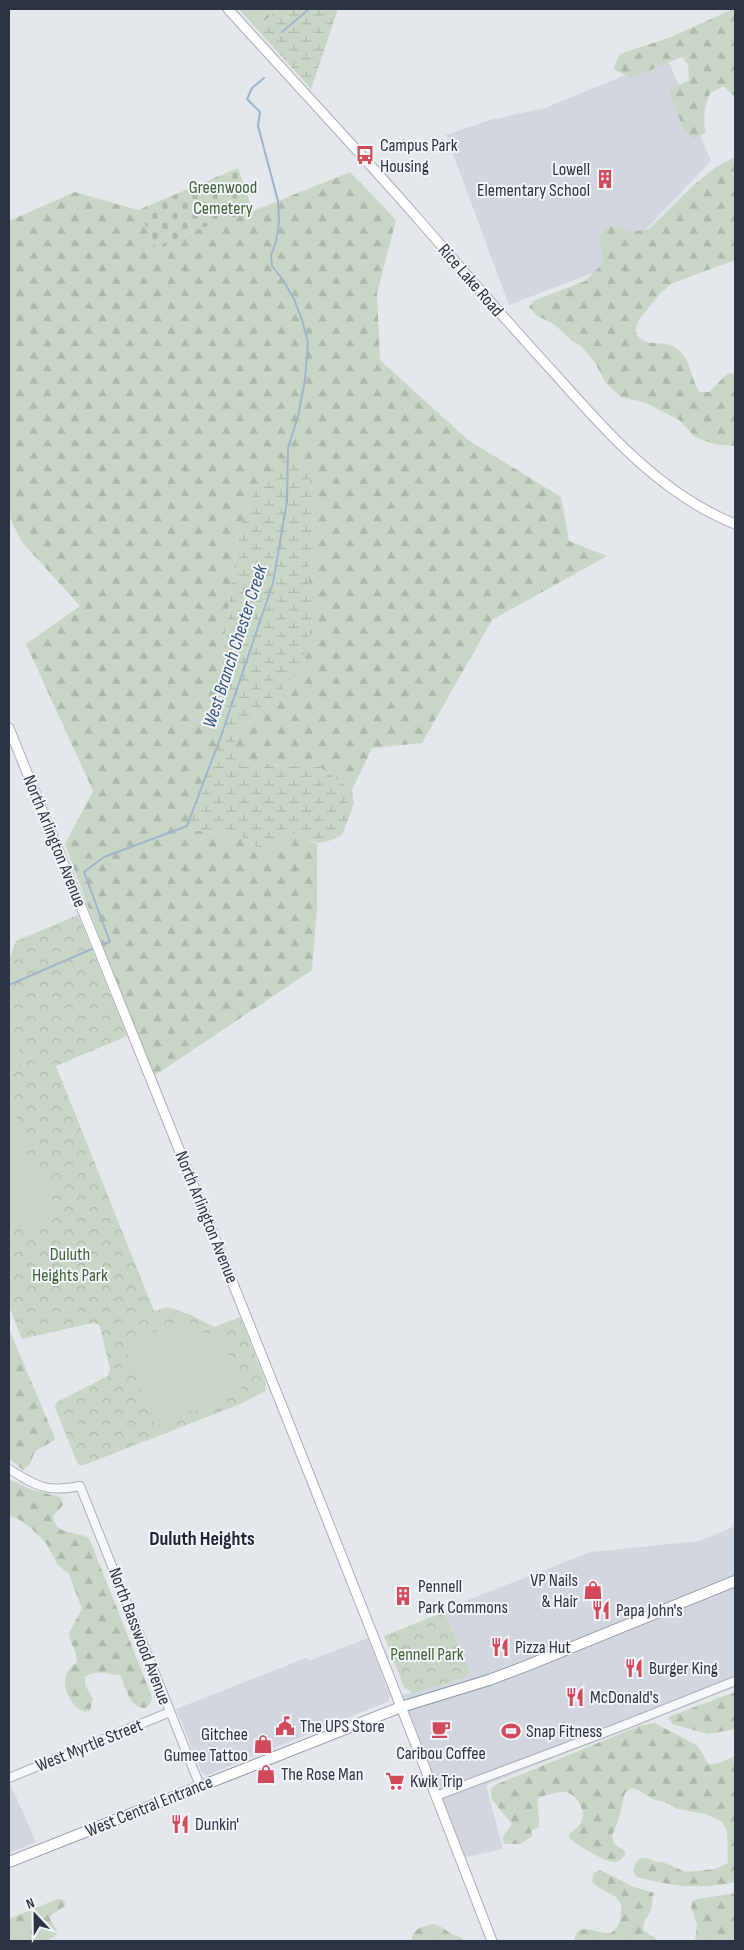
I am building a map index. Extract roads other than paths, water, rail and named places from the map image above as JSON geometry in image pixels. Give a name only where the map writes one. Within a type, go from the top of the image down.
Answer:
[{"type":"highway","name":"West Central Entrance","points":[[9,1862],[401,1707],[520,1668],[735,1581]]},
{"type":"main road","name":"Rice Lake Road","points":[[228,9],[369,163],[510,325],[618,443],[664,485],[712,515],[735,524]]},
{"type":"main road","name":"North Arlington Avenue","points":[[9,728],[401,1707],[492,1941]]},
{"type":"street","name":"North Basswood Avenue","points":[[9,1469],[41,1487],[62,1490],[80,1486],[200,1786]]},
{"type":"street","points":[[436,1796],[735,1681]]},
{"type":"street","name":"West Myrtle Street","points":[[9,1778],[170,1712]]},
{"type":"waterway","name":"West Branch Chester Creek","points":[[282,32],[309,9]]},
{"type":"waterway","name":"West Branch Chester Creek","points":[[100,945],[110,942],[84,872],[104,857],[187,826],[221,736],[273,583],[287,501],[288,448],[298,416],[305,380],[308,342],[294,299],[272,266],[271,255],[276,242],[279,222],[278,201],[258,126],[260,112],[247,99],[252,88],[264,78]]},
{"type":"waterway","name":"West Branch Chester Creek","points":[[9,985],[94,948]]},
{"type":"place","name":"Campus Park Housing","points":[[365,155]]},
{"type":"place","name":"Lowell Elementary School","points":[[605,179]]},
{"type":"place","name":"VP Nails & Hair","points":[[593,1590]]},
{"type":"place","name":"Pennell Park Commons","points":[[403,1596]]},
{"type":"place","name":"Papa John's","points":[[601,1610]]},
{"type":"place","name":"Pizza Hut","points":[[500,1647]]},
{"type":"place","name":"Burger King","points":[[634,1668]]},
{"type":"place","name":"McDonald's","points":[[575,1697]]},
{"type":"place","name":"The UPS Store","points":[[285,1726]]},
{"type":"place","name":"Caribou Coffee","points":[[441,1729]]},
{"type":"place","name":"Snap Fitness","points":[[511,1731]]},
{"type":"place","name":"Gitchee Gumee Tattoo","points":[[263,1744]]},
{"type":"place","name":"The Rose Man","points":[[266,1774]]},
{"type":"place","name":"Kwik Trip","points":[[395,1781]]},
{"type":"place","name":"Dunkin'","points":[[180,1824]]},
{"type":"district","name":"Duluth Heights","points":[[202,1538]]},
{"type":"park label","name":"Greenwood Cemetery","points":[[223,197]]},
{"type":"park label","name":"Duluth Heights Park","points":[[70,1264]]},
{"type":"park label","name":"Pennell Park","points":[[427,1654]]}]
